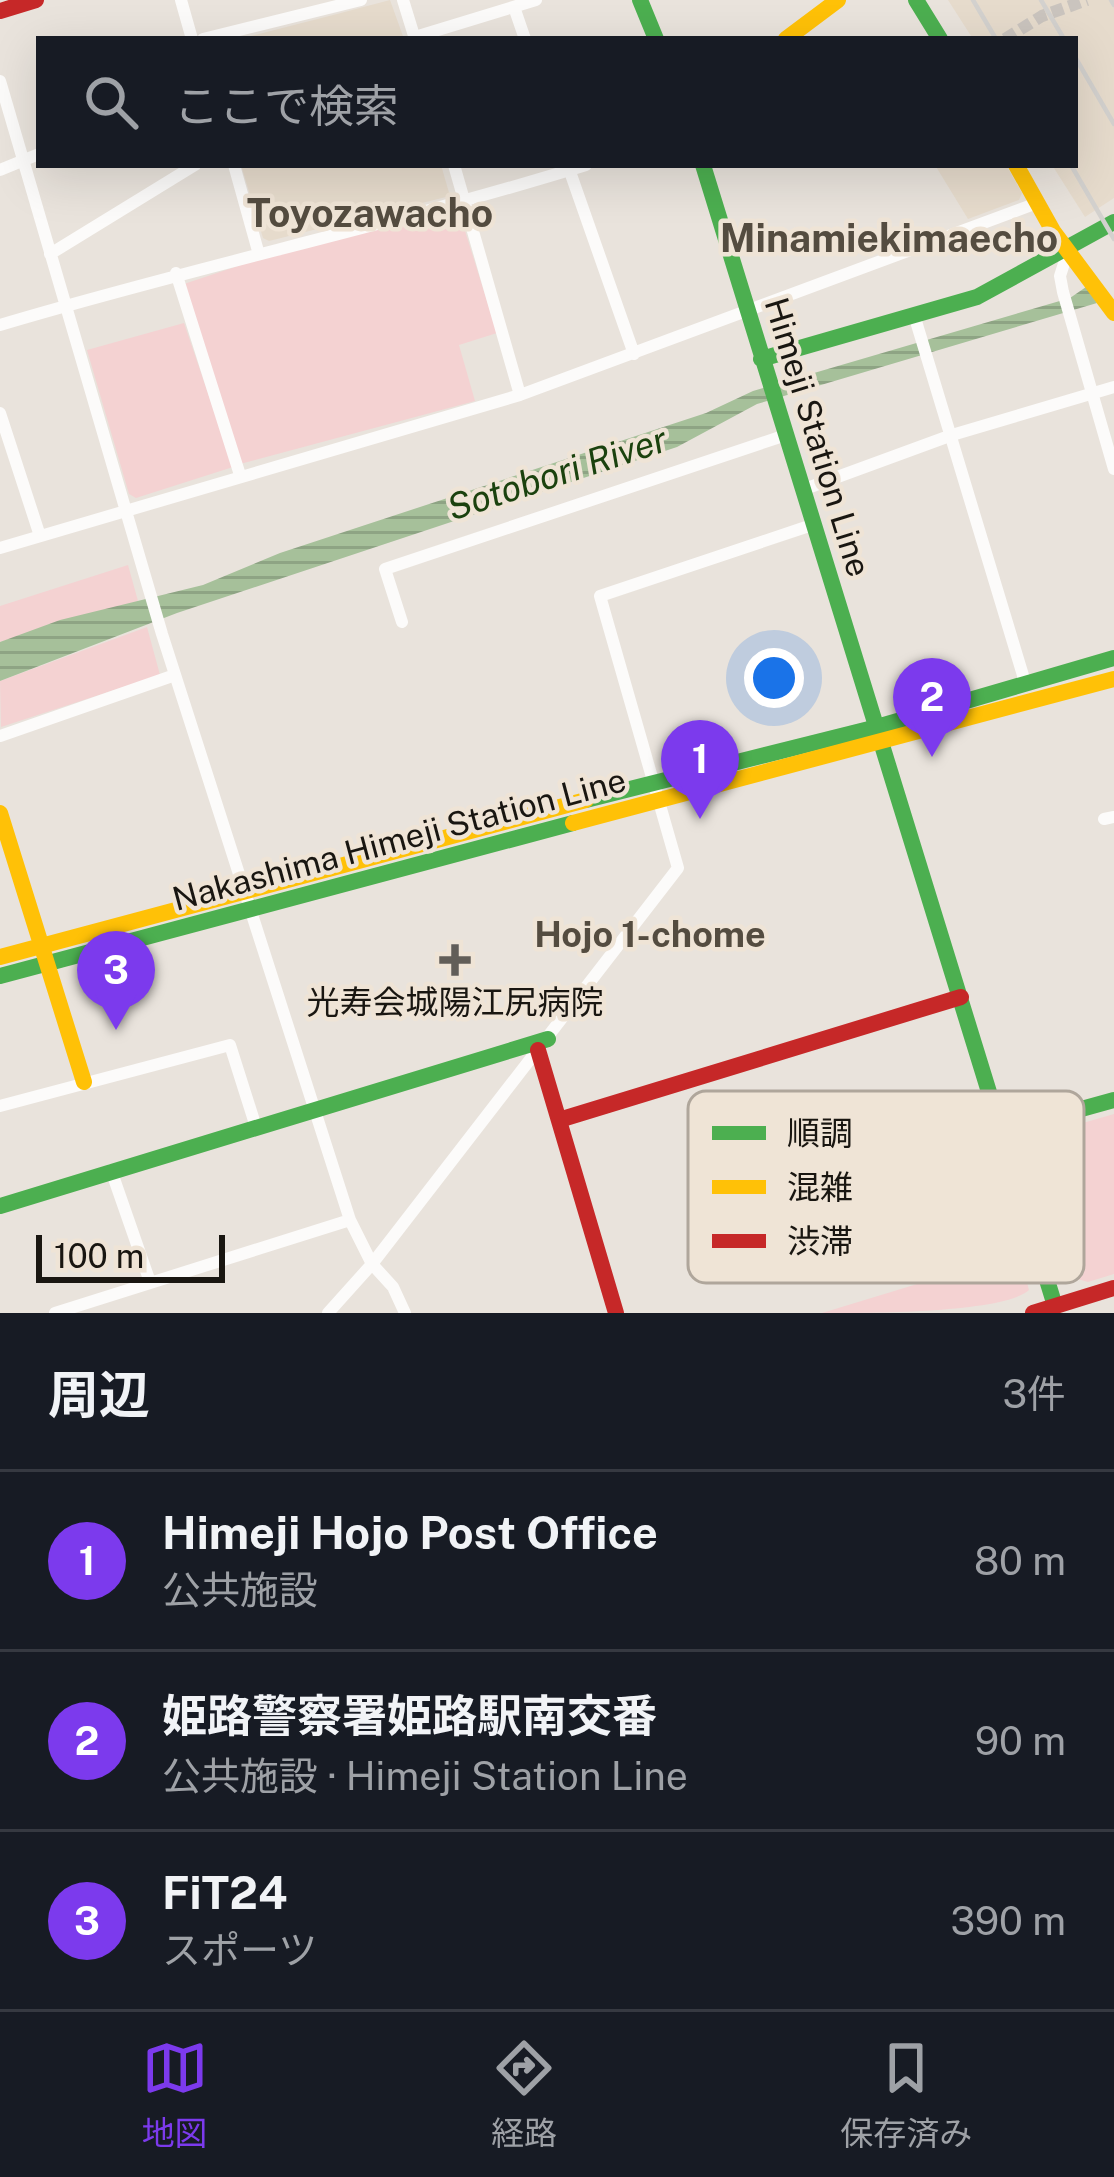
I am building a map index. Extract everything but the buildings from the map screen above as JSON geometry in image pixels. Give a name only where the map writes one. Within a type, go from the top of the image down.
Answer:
[{"type":"main road","points":[[0,11],[36,0]]},
{"type":"main road","points":[[640,0],[655,36]]},
{"type":"main road","points":[[790,36],[838,0]]},
{"type":"main road","points":[[916,0],[938,36]]},
{"type":"main road","name":"Himeji Station Line","points":[[704,168],[989,1091]]},
{"type":"main road","points":[[1018,168],[1068,251],[1114,313]]},
{"type":"main road","points":[[761,358],[977,297],[1114,222]]},
{"type":"main road","points":[[880,736],[1025,682],[1114,658]]},
{"type":"main road","points":[[880,736],[1114,680]]},
{"type":"main road","name":"Nakashima Himeji Station Line","points":[[0,976],[45,953],[248,890],[880,736]]},
{"type":"main road","name":"Nakashima Himeji Station Line","points":[[0,957],[45,953],[254,908],[658,793]]},
{"type":"main road","points":[[2,824],[84,1082]]},
{"type":"main road","points":[[559,1120],[961,997]]},
{"type":"main road","points":[[0,1206],[543,1044],[559,1120],[616,1313]]},
{"type":"main road","points":[[1084,1108],[1114,1100]]},
{"type":"main road","points":[[1043,1311],[1114,1288]]},
{"type":"street","points":[[181,0],[191,36]]},
{"type":"street","points":[[215,36],[361,0]]},
{"type":"street","points":[[403,0],[414,36]]},
{"type":"street","points":[[421,36],[536,0]]},
{"type":"street","points":[[514,7],[524,36]]},
{"type":"street","points":[[0,81],[162,634],[254,908],[350,1220],[405,1313]]},
{"type":"street","points":[[0,170],[36,156]]},
{"type":"street","points":[[50,254],[190,168]]},
{"type":"street","points":[[235,168],[258,251]]},
{"type":"street","points":[[455,168],[520,394]]},
{"type":"street","points":[[0,325],[258,251],[466,204],[569,168],[634,354]]},
{"type":"street","points":[[0,548],[520,394],[1037,203]]},
{"type":"street","points":[[1068,251],[1060,276],[1063,292],[1091,394],[1108,426],[1114,469]]},
{"type":"street","points":[[176,274],[240,476]]},
{"type":"street","points":[[915,318],[1025,682]]},
{"type":"street","points":[[802,490],[952,435],[1114,387]]},
{"type":"street","points":[[0,413],[40,536]]},
{"type":"street","points":[[402,622],[385,569],[786,435]]},
{"type":"street","points":[[328,1313],[372,1264],[678,868],[601,596],[812,525]]},
{"type":"street","points":[[0,736],[175,675]]},
{"type":"street","points":[[0,1106],[230,1045],[256,1127]]},
{"type":"street","points":[[111,1170],[151,1282]]},
{"type":"street","points":[[56,1313],[350,1220]]},
{"type":"shaded area","points":[[390,0],[403,36],[251,36]]},
{"type":"shaded area","points":[[948,0],[1114,0],[1114,198],[1085,217],[1054,168],[1078,168],[1078,36],[971,36]]},
{"type":"shaded area","points":[[242,168],[442,168],[450,196],[269,241],[263,238]]},
{"type":"shaded area","points":[[937,168],[1008,168],[1022,193],[1019,200],[968,219]]},
{"type":"shaded area","points":[[453,211],[460,215],[497,333],[459,345],[475,401],[240,464],[184,284],[271,255]]},
{"type":"shaded area","points":[[184,323],[233,467],[136,498],[129,494],[87,350]]},
{"type":"shaded area","points":[[128,565],[138,601],[0,642],[0,606]]},
{"type":"shaded area","points":[[147,627],[160,675],[1,727],[0,681]]},
{"type":"shaded area","points":[[1114,1114],[1114,1274],[1088,1282],[1084,1281],[1084,1123]]},
{"type":"shaded area","points":[[920,1283],[1027,1283],[1029,1290],[993,1303],[933,1310],[822,1313]]},
{"type":"water","name":"Sotobori River","points":[[1086,287],[1097,303],[757,404],[677,447],[177,613],[0,681],[0,642],[60,620],[203,585],[280,553],[706,413],[753,391],[1070,298]]},
{"type":"tunnel","points":[[1010,36],[1042,16],[1087,0]]},
{"type":"railway","points":[[973,0],[994,36]]},
{"type":"railway","points":[[1041,0],[1062,36]]},
{"type":"railway","points":[[1111,0],[1114,5]]},
{"type":"railway","points":[[1078,62],[1114,124]]},
{"type":"railway","points":[[1073,168],[1114,239]]},
{"type":"traffic: fast","points":[[640,0],[655,36]]},
{"type":"traffic: fast","points":[[916,0],[938,36]]},
{"type":"traffic: fast","points":[[704,168],[989,1091]]},
{"type":"traffic: fast","points":[[761,359],[977,297],[1114,222]]},
{"type":"traffic: fast","points":[[586,800],[877,727],[1114,658]]},
{"type":"traffic: fast","points":[[0,976],[573,823]]},
{"type":"traffic: fast","points":[[0,1206],[548,1039]]},
{"type":"traffic: fast","points":[[1084,1108],[1114,1100]]},
{"type":"traffic: fast","points":[[1048,1283],[1055,1306]]},
{"type":"traffic: slow","points":[[790,36],[838,0]]},
{"type":"traffic: slow","points":[[1018,168],[1053,231],[1114,313]]},
{"type":"traffic: slow","points":[[573,823],[1114,679]]},
{"type":"traffic: slow","points":[[0,957],[586,800]]},
{"type":"traffic: slow","points":[[0,813],[84,1082]]},
{"type":"traffic: jam","points":[[0,11],[36,0]]},
{"type":"traffic: jam","points":[[559,1120],[961,997]]},
{"type":"traffic: jam","points":[[538,1050],[616,1313]]},
{"type":"traffic: jam","points":[[1033,1313],[1114,1288]]},
{"type":"place","name":"姫路警察署姫路駅南交番","points":[[932,757]]},
{"type":"place","name":"Himeji Hojo Post Office","points":[[700,819]]},
{"type":"place","name":"光寿会城陽江尻病院","points":[[455,960]]},
{"type":"place","name":"FiT24","points":[[116,1030]]},
{"type":"district","name":"Toyozawacho","points":[[370,213]]},
{"type":"district","name":"Minamiekimaecho","points":[[889,238]]},
{"type":"district","name":"Hojo 1-chome","points":[[650,934]]}]
